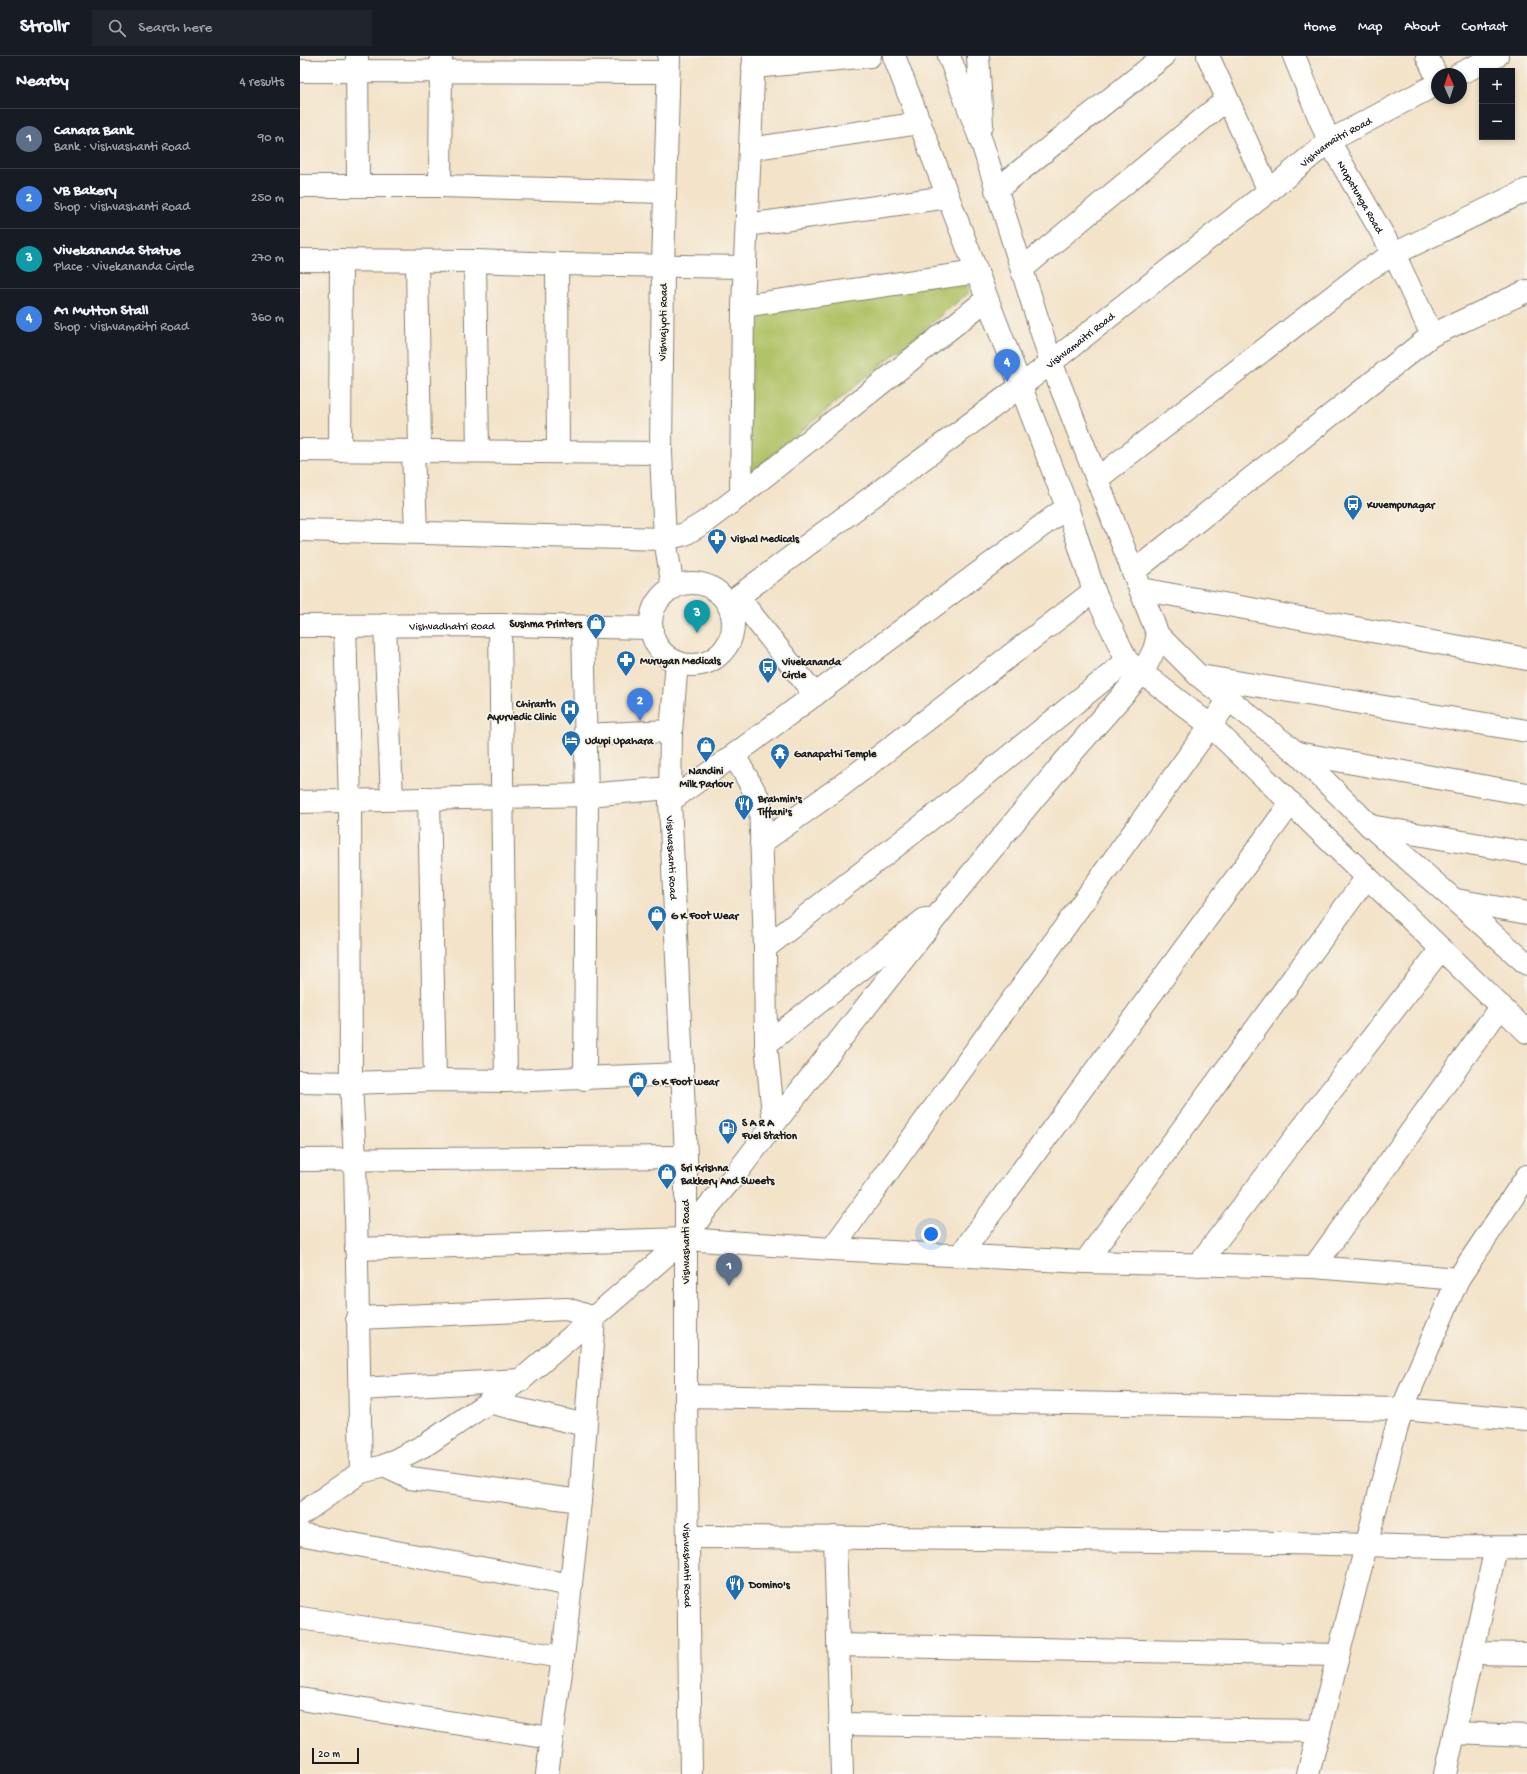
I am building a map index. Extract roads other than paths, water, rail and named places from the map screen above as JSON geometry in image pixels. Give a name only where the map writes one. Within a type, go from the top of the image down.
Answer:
[{"type":"street","points":[[741,495],[743,306],[754,62],[870,56]]},
{"type":"street","points":[[894,56],[1021,386],[1066,507],[1094,591],[1135,666],[1211,726],[1527,1032]]},
{"type":"street","points":[[949,56],[983,146],[1051,362],[1158,635],[1199,676],[1297,753],[1369,825],[1527,964]]},
{"type":"street","points":[[978,56],[983,146]]},
{"type":"street","points":[[996,190],[1164,56]]},
{"type":"street","points":[[1208,56],[1269,191]]},
{"type":"street","name":"Nrupatunga Road","points":[[1294,56],[1329,141],[1394,254],[1432,335]]},
{"type":"street","points":[[1427,56],[1433,68]]},
{"type":"street","points":[[1467,70],[1497,56]]},
{"type":"street","points":[[357,63],[358,185]]},
{"type":"street","points":[[300,71],[357,63],[668,64]]},
{"type":"street","points":[[440,186],[441,63]]},
{"type":"street","name":"Vishvajyoti Road","points":[[668,64],[663,267],[661,453],[665,538],[673,588]]},
{"type":"street","name":"Vishvamaitri Road","points":[[733,601],[1021,386],[1269,191],[1329,141],[1431,87]]},
{"type":"street","points":[[1022,269],[1227,99]]},
{"type":"street","points":[[750,149],[920,123]]},
{"type":"street","points":[[300,186],[440,186],[665,192]]},
{"type":"street","points":[[1097,479],[1367,270],[1394,254],[1527,190]]},
{"type":"street","points":[[747,225],[948,197]]},
{"type":"street","points":[[300,260],[475,261],[663,267],[745,267]]},
{"type":"street","points":[[340,451],[341,260]]},
{"type":"street","points":[[416,532],[417,261]]},
{"type":"street","points":[[475,261],[478,451]]},
{"type":"street","points":[[557,264],[558,452]]},
{"type":"street","points":[[743,306],[977,272]]},
{"type":"street","points":[[1137,580],[1432,335],[1527,290]]},
{"type":"street","points":[[300,530],[665,538],[685,534],[705,522],[741,495],[987,299]]},
{"type":"street","points":[[300,450],[661,453]]},
{"type":"street","points":[[300,802],[350,802],[429,798],[670,794],[734,756],[1066,507]]},
{"type":"street","points":[[1137,580],[1527,659]]},
{"type":"street","points":[[733,601],[732,635],[726,647],[716,657],[704,663],[691,665],[677,662],[666,655],[657,645],[652,633],[651,620],[654,607],[662,596],[673,588],[686,584],[699,584],[712,588],[722,597],[733,601],[816,695]]},
{"type":"street","points":[[761,843],[840,786],[1094,591]]},
{"type":"street","points":[[385,625],[392,799]]},
{"type":"street","name":"Vishvadhatri Road","points":[[300,626],[385,625],[652,628]]},
{"type":"street","points":[[345,626],[350,802],[351,1083],[355,1160],[361,1472]]},
{"type":"street","points":[[500,626],[506,1081]]},
{"type":"street","points":[[583,627],[584,735],[587,795],[585,1079]]},
{"type":"street","points":[[765,948],[951,803],[1135,666],[1154,650],[1158,635]]},
{"type":"street","name":"Vishvashanti Road","points":[[677,662],[671,731],[670,794],[686,1158],[686,1396],[691,1774]]},
{"type":"street","points":[[300,1515],[361,1472],[384,1466],[427,1444],[521,1380],[685,1239],[953,896],[1064,762],[1135,666]]},
{"type":"street","points":[[1199,676],[1527,731]]},
{"type":"street","points":[[832,1248],[1229,700]]},
{"type":"street","points":[[584,735],[671,731]]},
{"type":"street","points":[[1297,753],[1527,794]]},
{"type":"street","points":[[734,756],[760,801],[765,948],[766,1044],[774,1124]]},
{"type":"street","points":[[429,798],[435,1080]]},
{"type":"street","points":[[961,1254],[1290,803]]},
{"type":"street","points":[[1369,825],[1527,854]]},
{"type":"street","points":[[1085,1262],[1367,877]]},
{"type":"street","points":[[766,1044],[953,896]]},
{"type":"street","points":[[1456,900],[1527,913]]},
{"type":"street","points":[[1198,1265],[1441,949]]},
{"type":"street","points":[[1314,1267],[1501,1006]]},
{"type":"street","points":[[300,1082],[351,1083],[435,1080],[506,1081],[682,1074]]},
{"type":"street","points":[[300,1160],[686,1158]]},
{"type":"street","points":[[1308,1774],[1402,1409],[1458,1279],[1527,1176]]},
{"type":"street","points":[[356,1249],[685,1239],[1085,1262],[1314,1267],[1458,1279]]},
{"type":"street","points":[[358,1318],[567,1309],[594,1318]]},
{"type":"street","points":[[547,1774],[563,1657],[580,1501],[594,1318]]},
{"type":"street","points":[[360,1389],[521,1380]]},
{"type":"street","points":[[686,1396],[1402,1409],[1527,1420]]},
{"type":"street","points":[[488,1402],[585,1425]]},
{"type":"street","points":[[384,1466],[410,1478],[580,1501]]},
{"type":"street","points":[[300,1534],[571,1585]]},
{"type":"street","points":[[835,1537],[842,1774]]},
{"type":"street","points":[[688,1538],[835,1537],[1366,1544],[1496,1548],[1527,1547]]},
{"type":"street","points":[[1445,1774],[1496,1548]]},
{"type":"street","points":[[300,1618],[563,1657]]},
{"type":"street","points":[[838,1645],[1338,1655]]},
{"type":"street","points":[[1472,1652],[1527,1654]]},
{"type":"street","points":[[300,1699],[551,1738]]},
{"type":"street","points":[[840,1724],[1319,1730]]},
{"type":"street","points":[[1454,1733],[1527,1736]]},
{"type":"place","name":"A1 Mutton Stall","points":[[1007,382]]},
{"type":"place","name":"Kuvempunagar","points":[[1353,521]]},
{"type":"place","name":"Vishal Medicals","points":[[717,555]]},
{"type":"place","name":"Vivekananda Statue","points":[[697,633]]},
{"type":"place","name":"Sushma Printers","points":[[596,640]]},
{"type":"place","name":"Murugan Medicals","points":[[626,677]]},
{"type":"place","name":"Vivekananda Circle","points":[[768,684]]},
{"type":"place","name":"VB Bakery","points":[[640,721]]},
{"type":"place","name":"Chiranth Ayurvedic Clinic","points":[[570,726]]},
{"type":"place","name":"Udupi Upahara","points":[[571,757]]},
{"type":"place","name":"Nandini Milk Parlour","points":[[706,763]]},
{"type":"place","name":"Ganapathi Temple","points":[[780,770]]},
{"type":"place","name":"Brahmin's Tiffani's","points":[[744,821]]},
{"type":"place","name":"G K Foot Wear","points":[[657,932]]},
{"type":"place","name":"G K Foot wear","points":[[638,1098]]},
{"type":"place","name":"S A R A Fuel Station","points":[[728,1145]]},
{"type":"place","name":"Sri Krishna Bakkery And Sweets","points":[[667,1190]]},
{"type":"place","name":"Canara Bank","points":[[729,1286]]},
{"type":"place","name":"Domino's","points":[[735,1601]]}]
